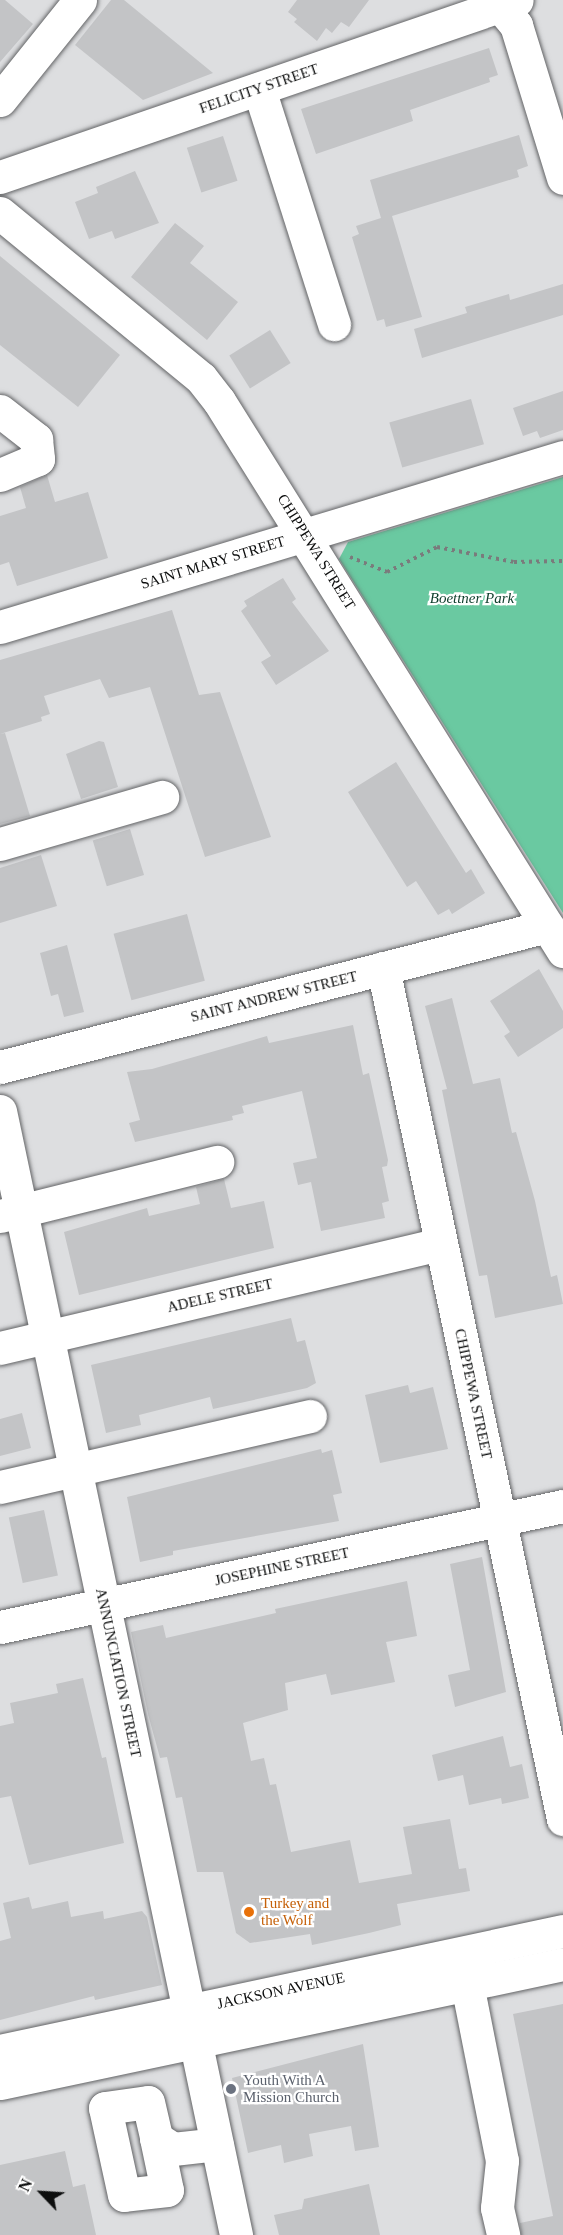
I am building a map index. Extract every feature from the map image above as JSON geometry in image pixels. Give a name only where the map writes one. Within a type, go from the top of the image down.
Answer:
[{"type":"street","points":[[0,100],[80,0]]},
{"type":"street","points":[[504,2],[516,26],[563,178]]},
{"type":"street","name":"FELICITY STREET","points":[[0,177],[259,89],[504,2]]},
{"type":"street","points":[[259,89],[334,324]]},
{"type":"street","name":"CHIPPEWA STREET","points":[[0,213],[201,378],[306,535],[555,938]]},
{"type":"street","points":[[0,411],[36,439],[38,459],[0,475]]},
{"type":"street","name":"SAINT MARY STREET","points":[[0,627],[563,458]]},
{"type":"street","points":[[0,844],[162,797]]},
{"type":"street","name":"SAINT ANDREW STREET","points":[[0,1067],[383,968],[555,938]]},
{"type":"street","name":"CHIPPEWA STREET","points":[[383,968],[563,1819]]},
{"type":"street","name":"ANNUNCIATION STREET","points":[[0,1111],[10,1212],[48,1337],[236,2235]]},
{"type":"street","points":[[10,1212],[218,1162]]},
{"type":"street","name":"ADELE STREET","points":[[0,1348],[440,1244]]},
{"type":"street","points":[[0,1487],[310,1416]]},
{"type":"street","name":"JOSEPHINE STREET","points":[[0,1627],[563,1506]]},
{"type":"street","name":"JACKSON AVENUE","points":[[0,2083],[192,2026],[563,1931]]},
{"type":"street","name":"JACKSON AVENUE","points":[[0,2051],[192,2026],[467,1984],[563,1964]]},
{"type":"street","points":[[467,1984],[502,2162],[497,2208],[503,2235]]},
{"type":"street","points":[[156,2138],[173,2149],[217,2144]]},
{"type":"path","points":[[345,554],[387,572],[437,546],[514,562],[563,561]]},
{"type":"green space","name":"Boettner Park","points":[[563,477],[563,913],[339,559],[348,542]]},
{"type":"building","points":[[0,0],[5,0],[33,24],[0,62]]},
{"type":"building","points":[[111,0],[124,0],[213,73],[143,100],[75,45]]},
{"type":"building","points":[[297,0],[369,0],[349,27],[341,22],[332,33],[326,28],[317,41],[294,22],[297,19],[288,12]]},
{"type":"building","points":[[489,48],[498,75],[489,78],[490,82],[410,110],[413,121],[316,154],[301,109]]},
{"type":"building","points":[[519,135],[528,166],[517,170],[519,177],[392,216],[422,317],[386,327],[384,319],[377,321],[352,237],[359,234],[356,226],[381,218],[370,180]]},
{"type":"building","points":[[223,136],[238,181],[201,192],[187,148]]},
{"type":"building","points":[[135,171],[159,223],[115,239],[112,231],[89,239],[75,202],[98,193],[96,187]]},
{"type":"building","points":[[175,223],[204,246],[190,263],[238,302],[207,340],[131,277]]},
{"type":"building","points":[[0,256],[120,355],[78,407],[0,345]]},
{"type":"building","points":[[563,284],[563,315],[422,358],[414,329],[467,313],[465,307],[509,294],[510,300]]},
{"type":"building","points":[[270,330],[291,363],[250,389],[229,355]]},
{"type":"building","points":[[563,391],[563,430],[540,438],[537,431],[523,436],[513,408]]},
{"type":"building","points":[[471,399],[484,444],[402,468],[389,422]]},
{"type":"building","points":[[47,475],[55,502],[88,492],[108,558],[17,586],[9,562],[0,565],[0,516],[26,508],[20,487]]},
{"type":"building","points":[[283,578],[296,599],[292,602],[329,651],[276,685],[261,662],[271,656],[241,611],[247,606],[244,601]]},
{"type":"building","points":[[172,610],[199,695],[220,692],[271,837],[205,857],[150,687],[109,698],[100,679],[44,696],[50,714],[41,717],[42,721],[0,734],[0,660]]},
{"type":"building","points":[[5,733],[30,816],[0,824],[0,734]]},
{"type":"building","points":[[99,741],[104,742],[118,787],[81,799],[66,754]]},
{"type":"building","points":[[396,762],[466,873],[471,869],[485,893],[452,914],[449,909],[438,915],[416,881],[407,887],[348,792]]},
{"type":"building","points":[[130,829],[144,875],[107,886],[93,840]]},
{"type":"building","points":[[41,855],[57,906],[0,923],[0,868]]},
{"type":"building","points":[[187,914],[205,981],[131,1000],[114,934]]},
{"type":"building","points":[[67,945],[84,1012],[64,1017],[58,994],[51,996],[40,953]]},
{"type":"building","points":[[539,969],[563,1011],[563,1028],[518,1057],[504,1036],[510,1032],[490,1001]]},
{"type":"building","points":[[452,998],[473,1084],[500,1078],[512,1133],[516,1132],[535,1201],[551,1277],[557,1275],[563,1304],[495,1318],[487,1275],[479,1276],[442,1090],[447,1089],[425,1006]]},
{"type":"building","points":[[353,1025],[363,1075],[369,1073],[388,1160],[387,1166],[382,1167],[389,1201],[382,1203],[385,1218],[321,1231],[311,1182],[298,1185],[293,1163],[317,1158],[302,1091],[242,1106],[244,1113],[232,1116],[233,1120],[135,1142],[129,1123],[140,1120],[127,1072],[152,1069],[267,1036],[269,1043]]},
{"type":"building","points":[[224,1179],[231,1208],[264,1201],[274,1248],[79,1295],[64,1232],[147,1208],[149,1216],[200,1204],[196,1187]]},
{"type":"building","points":[[291,1318],[297,1342],[305,1340],[316,1383],[307,1388],[213,1409],[210,1397],[139,1415],[141,1425],[106,1433],[91,1365]]},
{"type":"building","points":[[408,1385],[410,1393],[433,1387],[448,1449],[380,1463],[365,1395]]},
{"type":"building","points":[[22,1413],[31,1448],[0,1456],[0,1419]]},
{"type":"building","points":[[321,1449],[322,1453],[332,1450],[342,1493],[333,1495],[339,1521],[173,1551],[173,1555],[140,1562],[127,1497]]},
{"type":"building","points":[[44,1510],[58,1576],[23,1583],[9,1517]]},
{"type":"building","points":[[482,1557],[506,1692],[455,1707],[448,1675],[470,1670],[450,1564]]},
{"type":"building","points":[[407,1581],[417,1636],[386,1642],[395,1682],[331,1695],[326,1674],[285,1683],[288,1710],[243,1723],[251,1761],[264,1758],[270,1785],[276,1784],[291,1852],[350,1840],[359,1883],[412,1874],[403,1827],[450,1819],[459,1869],[466,1868],[470,1891],[397,1904],[401,1925],[369,1933],[312,1945],[310,1934],[250,1943],[236,1933],[223,1872],[197,1872],[182,1797],[176,1798],[167,1757],[160,1758],[148,1714],[131,1632],[163,1625],[166,1638],[276,1613],[275,1609]]},
{"type":"building","points":[[83,1678],[102,1758],[106,1757],[124,1843],[29,1865],[11,1796],[0,1798],[0,1726],[14,1723],[10,1703],[58,1693],[56,1684]]},
{"type":"building","points":[[503,1736],[510,1767],[522,1764],[529,1798],[502,1804],[501,1798],[469,1805],[463,1775],[438,1781],[432,1755]]},
{"type":"building","points":[[29,1897],[32,1909],[68,1901],[71,1917],[103,1911],[104,1919],[142,1911],[147,1917],[162,1985],[95,2000],[94,1996],[0,2020],[0,1941],[11,1938],[3,1903]]},
{"type":"building","points":[[563,2004],[563,2235],[521,2235],[520,2223],[553,2216],[513,2014]]},
{"type":"building","points":[[363,2044],[379,2147],[355,2151],[351,2126],[309,2134],[313,2156],[284,2163],[281,2145],[248,2153],[232,2078]]},
{"type":"building","points":[[65,2151],[73,2187],[85,2184],[96,2235],[0,2235],[0,2165]]},
{"type":"building","points":[[369,2184],[380,2235],[279,2235],[274,2215],[302,2209],[304,2199]]},
{"type":"place","name":"Turkey and the Wolf","points":[[249,1912]]},
{"type":"place","name":"Youth With A Mission Church","points":[[231,2089]]}]
